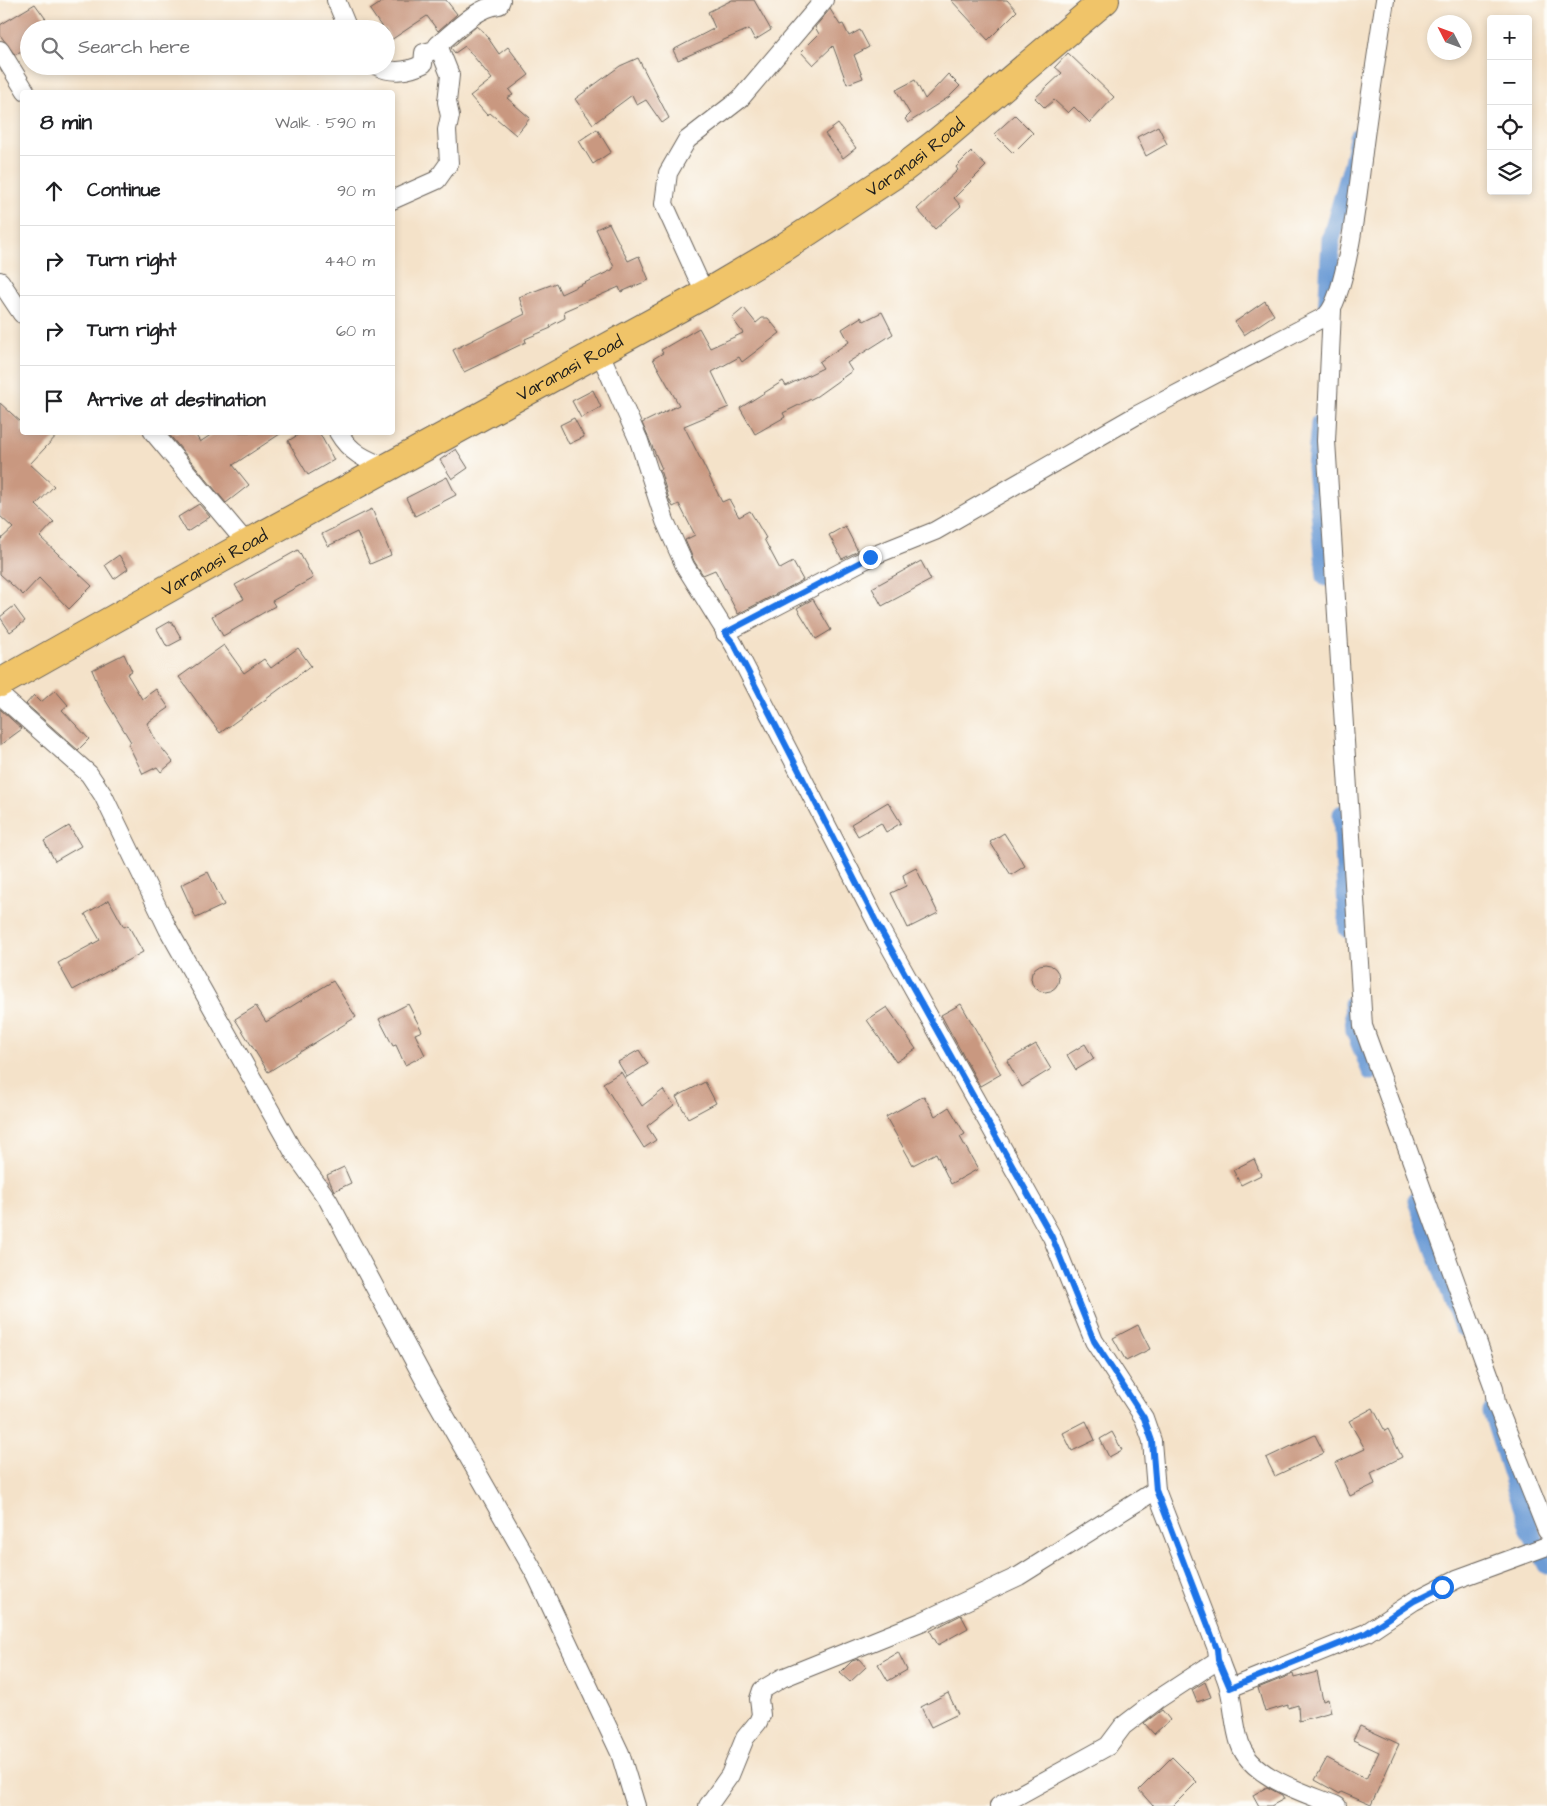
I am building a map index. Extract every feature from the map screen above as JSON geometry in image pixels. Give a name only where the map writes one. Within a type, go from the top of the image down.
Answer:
[{"type":"highway","name":"Varanasi Road","points":[[0,683],[247,544],[705,294],[783,248],[901,170],[986,103],[1105,0]]},
{"type":"street","points":[[336,0],[344,20]]},
{"type":"street","points":[[395,70],[414,69],[424,64],[424,53],[435,50],[438,45],[482,11],[499,5],[501,0]]},
{"type":"street","points":[[705,294],[664,204],[668,173],[687,140],[740,99],[824,0]]},
{"type":"street","points":[[1385,0],[1350,242],[1342,282],[1332,310],[1326,441],[1363,1026],[1494,1388],[1496,1403],[1547,1531]]},
{"type":"street","points":[[395,199],[437,180],[449,163],[447,130],[450,116],[447,102],[450,75],[438,45]]},
{"type":"street","points":[[0,50],[25,90]]},
{"type":"street","points":[[0,281],[20,311]]},
{"type":"street","points":[[725,633],[870,557],[934,531],[1137,415],[1316,322],[1332,310]]},
{"type":"street","points":[[599,351],[639,441],[674,543],[685,566],[725,633],[734,644],[879,927],[1052,1237],[1094,1341],[1144,1418],[1152,1441],[1156,1490],[1230,1688],[1240,1747],[1250,1762],[1279,1782],[1337,1806]]},
{"type":"street","points":[[156,435],[247,544]]},
{"type":"street","points":[[340,435],[342,440],[360,457],[388,468]]},
{"type":"street","points":[[0,695],[89,774],[104,795],[168,929],[293,1150],[328,1200],[425,1381],[536,1574],[620,1753],[636,1806]]},
{"type":"street","points":[[708,1806],[730,1775],[745,1738],[758,1722],[760,1715],[758,1699],[762,1690],[782,1678],[921,1622],[1019,1576],[1156,1490]]},
{"type":"street","points":[[1230,1688],[1366,1633],[1414,1601],[1456,1579],[1541,1549]]},
{"type":"street","points":[[999,1806],[1108,1746],[1123,1726],[1157,1700],[1218,1660]]},
{"type":"building","points":[[385,0],[446,0],[457,14],[438,31],[427,16],[395,37],[395,20],[377,20],[370,10]]},
{"type":"building","points":[[732,0],[754,0],[771,30],[755,40],[749,29],[678,60],[673,50],[715,28],[708,12]]},
{"type":"building","points":[[951,0],[1007,0],[1017,11],[988,40]]},
{"type":"building","points":[[35,4],[47,20],[20,20],[20,52],[15,55],[0,35],[0,25]]},
{"type":"building","points":[[830,9],[840,25],[843,24],[849,36],[860,30],[869,47],[854,55],[863,78],[847,84],[833,46],[813,65],[801,52],[819,34],[815,27]]},
{"type":"building","points":[[477,26],[484,32],[499,54],[508,47],[529,75],[509,90],[513,95],[507,98],[530,118],[516,135],[490,113],[487,115],[470,96],[492,79],[465,46],[455,53],[451,48]]},
{"type":"building","points":[[1068,53],[1114,97],[1090,123],[1074,107],[1068,113],[1054,100],[1045,108],[1035,98],[1062,73],[1055,67]]},
{"type":"building","points":[[638,58],[669,118],[662,123],[646,100],[637,105],[632,95],[593,124],[575,99],[620,66]]},
{"type":"building","points":[[948,74],[960,86],[949,97],[908,123],[905,119],[910,114],[896,90],[915,80],[925,99]]},
{"type":"building","points":[[1015,115],[1033,133],[1013,153],[994,134]]},
{"type":"building","points":[[838,124],[856,148],[843,158],[825,134]]},
{"type":"building","points":[[1158,126],[1167,144],[1146,156],[1137,137]]},
{"type":"building","points":[[597,129],[611,152],[593,164],[579,141]]},
{"type":"building","points":[[971,152],[986,166],[954,198],[961,206],[935,229],[917,209],[958,170],[956,167]]},
{"type":"building","points":[[609,223],[628,261],[639,256],[649,280],[621,292],[619,287],[564,311],[565,318],[550,326],[551,328],[525,339],[526,342],[464,372],[453,350],[525,314],[519,297],[556,283],[561,294],[612,270],[614,267],[596,229]]},
{"type":"building","points":[[1265,301],[1274,315],[1244,335],[1235,322]]},
{"type":"building","points":[[744,308],[756,323],[762,318],[768,318],[780,333],[742,362],[739,357],[712,372],[729,407],[684,426],[722,502],[729,499],[739,517],[750,511],[766,538],[764,539],[780,569],[793,562],[803,580],[738,614],[715,570],[703,575],[694,561],[685,540],[695,535],[679,504],[673,507],[669,499],[660,470],[662,469],[642,423],[679,405],[653,359],[663,353],[661,350],[699,328],[710,348],[743,333],[732,318]]},
{"type":"building","points":[[882,312],[893,334],[847,363],[852,371],[817,396],[783,413],[785,417],[755,434],[740,408],[783,381],[786,386],[823,368],[819,362],[849,342],[842,329],[861,317],[864,321]]},
{"type":"building","points":[[593,390],[601,407],[581,418],[572,401]]},
{"type":"building","points":[[0,403],[20,421],[20,435],[57,435],[30,464],[54,486],[36,505],[54,522],[40,537],[92,586],[69,609],[39,578],[23,595],[0,574],[0,540],[13,528],[0,516]]},
{"type":"building","points":[[574,418],[584,437],[569,444],[560,425]]},
{"type":"building","points":[[169,435],[196,435],[200,442],[210,435],[278,435],[233,465],[249,485],[226,503]]},
{"type":"building","points":[[298,435],[321,435],[334,460],[308,475],[288,441]]},
{"type":"building","points":[[456,449],[468,468],[452,479],[440,460]]},
{"type":"building","points":[[447,477],[456,495],[415,516],[406,498]]},
{"type":"building","points":[[199,504],[210,517],[187,532],[178,517]]},
{"type":"building","points":[[372,509],[391,555],[370,564],[357,532],[328,546],[322,534]]},
{"type":"building","points":[[845,526],[858,551],[842,559],[829,535]]},
{"type":"building","points":[[298,550],[313,578],[272,601],[275,606],[223,636],[212,616],[244,599],[235,585]]},
{"type":"building","points":[[119,555],[128,569],[114,579],[105,565]]},
{"type":"building","points":[[921,561],[931,580],[882,606],[872,588]]},
{"type":"building","points":[[813,599],[831,630],[816,639],[797,608]]},
{"type":"building","points":[[14,606],[25,621],[10,632],[0,617]]},
{"type":"building","points":[[171,621],[182,639],[167,647],[157,629]]},
{"type":"building","points":[[224,645],[244,673],[264,659],[271,668],[298,648],[311,666],[220,733],[179,677]]},
{"type":"building","points":[[124,654],[132,671],[127,674],[142,699],[156,689],[169,708],[147,723],[156,741],[173,762],[161,772],[157,767],[143,774],[128,744],[131,742],[103,696],[92,670]]},
{"type":"building","points":[[55,690],[68,705],[62,710],[89,739],[78,750],[26,704],[34,695],[41,702]]},
{"type":"building","points":[[0,709],[22,729],[0,745]]},
{"type":"building","points":[[888,802],[901,823],[886,832],[881,823],[858,836],[851,824]]},
{"type":"building","points":[[69,826],[81,846],[55,861],[44,841]]},
{"type":"building","points":[[1004,833],[1025,866],[1011,875],[990,842]]},
{"type":"building","points":[[916,868],[938,913],[908,928],[891,893],[906,886],[903,875]]},
{"type":"building","points":[[208,872],[224,905],[196,918],[181,885]]},
{"type":"building","points":[[109,900],[124,927],[128,925],[143,952],[73,990],[58,963],[100,940],[85,914]]},
{"type":"building","points":[[1045,964],[1055,968],[1059,978],[1055,988],[1045,992],[1035,988],[1031,978],[1035,968]]},
{"type":"building","points":[[333,981],[356,1017],[268,1072],[235,1019],[256,1006],[266,1022]]},
{"type":"building","points":[[408,1004],[422,1031],[415,1034],[425,1055],[405,1065],[396,1045],[393,1046],[379,1019]]},
{"type":"building","points":[[961,1004],[1001,1074],[980,1086],[941,1015]]},
{"type":"building","points":[[887,1007],[916,1049],[896,1062],[867,1020]]},
{"type":"building","points":[[1036,1044],[1051,1069],[1022,1087],[1007,1061]]},
{"type":"building","points":[[1085,1044],[1094,1059],[1076,1070],[1067,1055]]},
{"type":"building","points":[[639,1050],[648,1064],[627,1077],[618,1062]]},
{"type":"building","points":[[621,1072],[642,1106],[663,1090],[674,1105],[647,1126],[656,1140],[644,1148],[603,1083]]},
{"type":"building","points":[[705,1082],[716,1103],[688,1118],[676,1097]]},
{"type":"building","points":[[924,1096],[935,1116],[949,1107],[965,1134],[960,1137],[978,1169],[951,1184],[936,1153],[913,1165],[886,1117]]},
{"type":"building","points":[[1254,1159],[1261,1175],[1241,1185],[1233,1170]]},
{"type":"building","points":[[344,1167],[351,1183],[334,1191],[327,1175]]},
{"type":"building","points":[[1138,1325],[1150,1349],[1126,1361],[1113,1338]]},
{"type":"building","points":[[1373,1408],[1385,1431],[1388,1429],[1402,1457],[1371,1473],[1375,1484],[1350,1496],[1335,1463],[1365,1449],[1349,1421]]},
{"type":"building","points":[[1086,1421],[1095,1440],[1072,1451],[1063,1433]]},
{"type":"building","points":[[1112,1432],[1122,1450],[1109,1457],[1100,1439]]},
{"type":"building","points":[[1315,1435],[1324,1453],[1275,1476],[1266,1458]]},
{"type":"building","points":[[961,1615],[968,1628],[938,1645],[930,1631]]},
{"type":"building","points":[[898,1652],[907,1670],[888,1681],[878,1664]]},
{"type":"building","points":[[859,1659],[866,1667],[850,1682],[840,1673],[852,1661]]},
{"type":"building","points":[[1317,1672],[1323,1701],[1328,1699],[1331,1712],[1299,1721],[1298,1705],[1288,1708],[1288,1705],[1265,1712],[1258,1688],[1293,1674],[1294,1678]]},
{"type":"building","points":[[1205,1682],[1211,1697],[1197,1702],[1192,1690]]},
{"type":"building","points":[[948,1693],[958,1714],[931,1727],[921,1707]]},
{"type":"building","points":[[1162,1710],[1170,1720],[1154,1734],[1144,1723]]},
{"type":"building","points":[[1360,1726],[1399,1744],[1371,1805],[1341,1792],[1340,1794],[1315,1780],[1327,1758],[1366,1779],[1379,1752],[1353,1740]]},
{"type":"building","points":[[1172,1757],[1197,1782],[1173,1806],[1153,1806],[1139,1790]]},
{"type":"building","points":[[1267,1787],[1282,1795],[1284,1799],[1271,1806],[1259,1806],[1253,1795]]},
{"type":"waterway","points":[[1327,316],[1331,239],[1353,163],[1358,137]]},
{"type":"waterway","points":[[1320,423],[1316,467],[1326,577]]},
{"type":"waterway","points":[[1342,814],[1348,929]]},
{"type":"waterway","points":[[1353,1004],[1355,1031],[1371,1071]]},
{"type":"waterway","points":[[1417,1200],[1463,1327]]},
{"type":"waterway","points":[[1492,1412],[1530,1530],[1547,1565]]},
{"type":"route","points":[[870,557],[725,633],[734,644],[879,927],[988,1119],[1052,1237],[1101,1355],[1124,1385],[1150,1429],[1154,1454],[1156,1490],[1230,1688],[1366,1633],[1399,1610],[1442,1587]]}]
